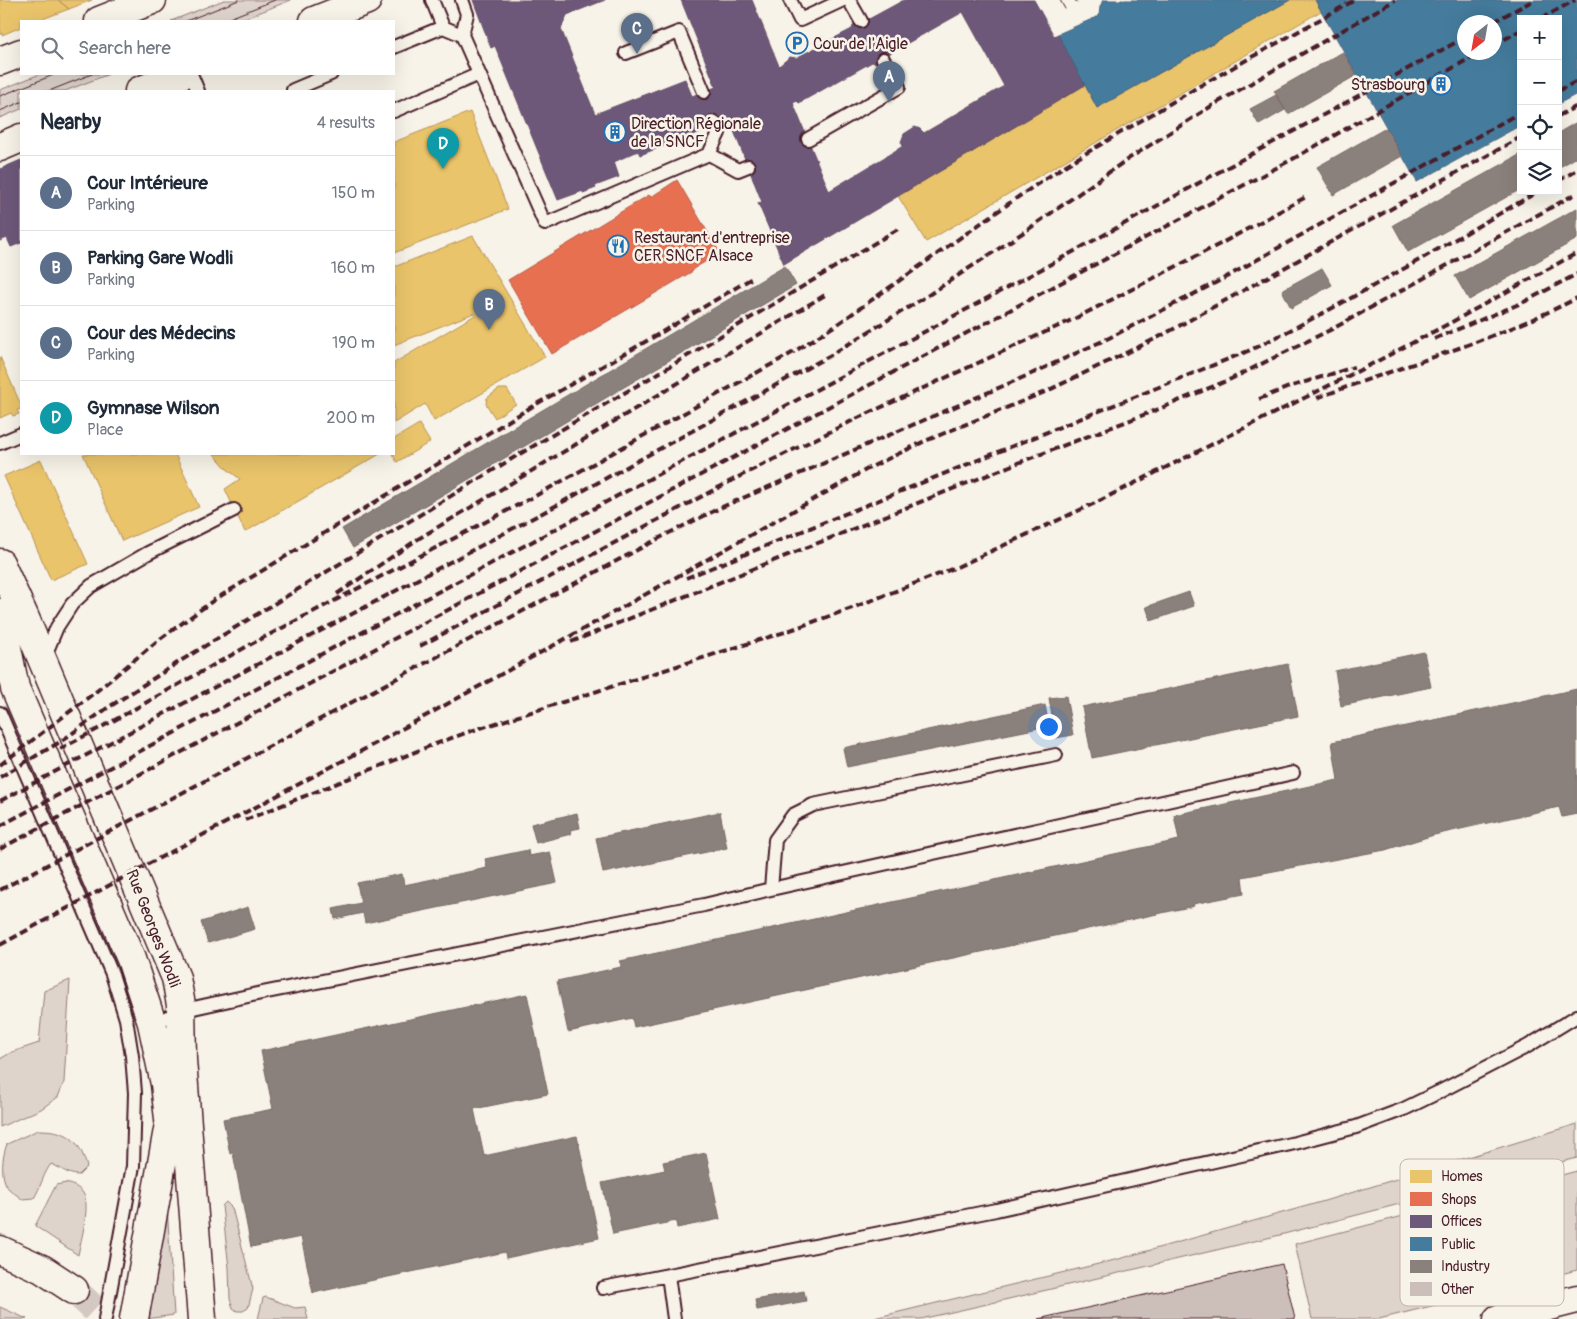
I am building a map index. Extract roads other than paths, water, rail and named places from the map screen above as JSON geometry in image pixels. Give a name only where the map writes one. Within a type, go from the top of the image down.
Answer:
[{"type":"main road","points":[[102,20],[152,0]]},
{"type":"main road","points":[[317,20],[367,0]]},
{"type":"main road","points":[[0,61],[20,53]]},
{"type":"main road","points":[[142,90],[180,75]]},
{"type":"main road","points":[[0,147],[20,138]]},
{"type":"main road","name":"Rue Georges Wodli","points":[[0,563],[176,978],[181,1012],[182,1060],[202,1319]]},
{"type":"main road","points":[[0,613],[15,688]]},
{"type":"main road","points":[[0,653],[131,960],[152,1023],[165,1084],[185,1319]]},
{"type":"main road","points":[[134,1319],[169,1124]]},
{"type":"main road","points":[[0,1250],[42,1269],[74,1290]]},
{"type":"main road","points":[[1564,1302],[1577,1299]]},
{"type":"main road","points":[[1498,1319],[1549,1306]]},
{"type":"lane","points":[[432,0],[443,27],[462,36]]},
{"type":"lane","points":[[462,0],[467,14],[462,36],[544,224],[709,154],[719,133],[714,122]]},
{"type":"lane","points":[[790,0],[800,20],[842,0]]},
{"type":"lane","points":[[850,0],[860,21]]},
{"type":"lane","points":[[395,47],[443,27]]},
{"type":"lane","points":[[626,53],[679,32],[704,92]]},
{"type":"lane","points":[[808,139],[899,88],[883,59]]},
{"type":"lane","points":[[395,111],[478,74]]},
{"type":"lane","points":[[190,75],[198,90]]},
{"type":"lane","points":[[293,90],[329,75]]},
{"type":"lane","points":[[709,154],[738,170],[748,166]]},
{"type":"lane","points":[[0,443],[20,434]]},
{"type":"lane","points":[[42,660],[57,628],[72,604],[91,586],[148,552],[234,510]]},
{"type":"lane","points":[[0,713],[112,974],[126,1019],[135,1093],[134,1166],[105,1319]]},
{"type":"lane","points":[[771,889],[775,840],[793,815],[813,805],[1056,755]]},
{"type":"lane","points":[[152,1023],[181,1012],[257,994],[704,905],[1293,773]]},
{"type":"lane","points":[[603,1288],[996,1210],[1356,1128],[1404,1109],[1439,1092],[1528,1046],[1577,1016]]},
{"type":"lane","points":[[668,1275],[674,1319]]},
{"type":"tunnel","points":[[74,1290],[105,1319]]},
{"type":"tram line","points":[[189,20],[239,0]]},
{"type":"tram line","points":[[225,20],[275,0]]},
{"type":"tram line","points":[[1060,0],[1065,9]]},
{"type":"tram line","points":[[0,96],[53,75]]},
{"type":"tram line","points":[[52,90],[89,75]]},
{"type":"tram line","points":[[0,111],[20,102]]},
{"type":"railway","points":[[259,640],[537,495],[792,353],[839,323],[1066,165],[1203,84],[1355,0]]},
{"type":"railway","points":[[0,801],[546,511],[829,356],[927,296],[1030,228],[1125,161],[1210,107],[1395,0]]},
{"type":"railway","points":[[1502,17],[1534,0]]},
{"type":"railway","points":[[1548,15],[1575,0]]},
{"type":"railway","points":[[1502,41],[1517,32]]},
{"type":"railway","points":[[0,826],[1027,277],[1457,42]]},
{"type":"railway","points":[[0,849],[1291,160],[1467,60]]},
{"type":"railway","points":[[1562,89],[1577,81]]},
{"type":"railway","points":[[1562,114],[1577,106]]},
{"type":"railway","points":[[0,890],[669,533],[722,507],[1031,374],[1109,338],[1221,280],[1517,114]]},
{"type":"railway","points":[[0,945],[380,741],[871,467],[925,441],[1045,392],[1159,337],[1517,139]]},
{"type":"railway","points":[[1562,179],[1577,170]]},
{"type":"railway","points":[[571,642],[1231,379],[1336,327],[1577,193]]},
{"type":"railway","points":[[686,578],[1248,351],[1359,294],[1532,195]]},
{"type":"railway","points":[[420,646],[746,473],[858,418],[1076,318],[1220,244],[1306,197]]},
{"type":"railway","points":[[0,777],[60,742],[106,709],[182,660],[518,455],[674,364],[898,229]]},
{"type":"railway","points":[[245,820],[471,731],[785,632],[957,567],[1095,503],[1368,366],[1577,253]]},
{"type":"railway","points":[[1434,339],[1524,302],[1577,274]]},
{"type":"railway","points":[[0,765],[98,690],[156,642],[214,600],[533,406],[752,278]]},
{"type":"railway","points":[[337,594],[418,539],[825,295]]},
{"type":"railway","points":[[1317,398],[1481,340],[1577,298]]},
{"type":"railway","points":[[1259,399],[1289,387],[1354,367]]},
{"type":"railway","points":[[60,749],[264,637]]},
{"type":"place","name":"Cour de l'Aigle","points":[[797,43]]},
{"type":"place","name":"Cour des Médecins","points":[[637,54]]},
{"type":"place","name":"Strasbourg","points":[[1441,84]]},
{"type":"place","name":"Cour Intérieure","points":[[889,102]]},
{"type":"place","name":"Direction Régionale de la SNCF","points":[[615,132]]},
{"type":"place","name":"Gymnase Wilson","points":[[443,169]]},
{"type":"place","name":"Restaurant d'entreprise CER SNCF Alsace","points":[[618,246]]},
{"type":"place","name":"Parking Gare Wodli","points":[[489,330]]}]
